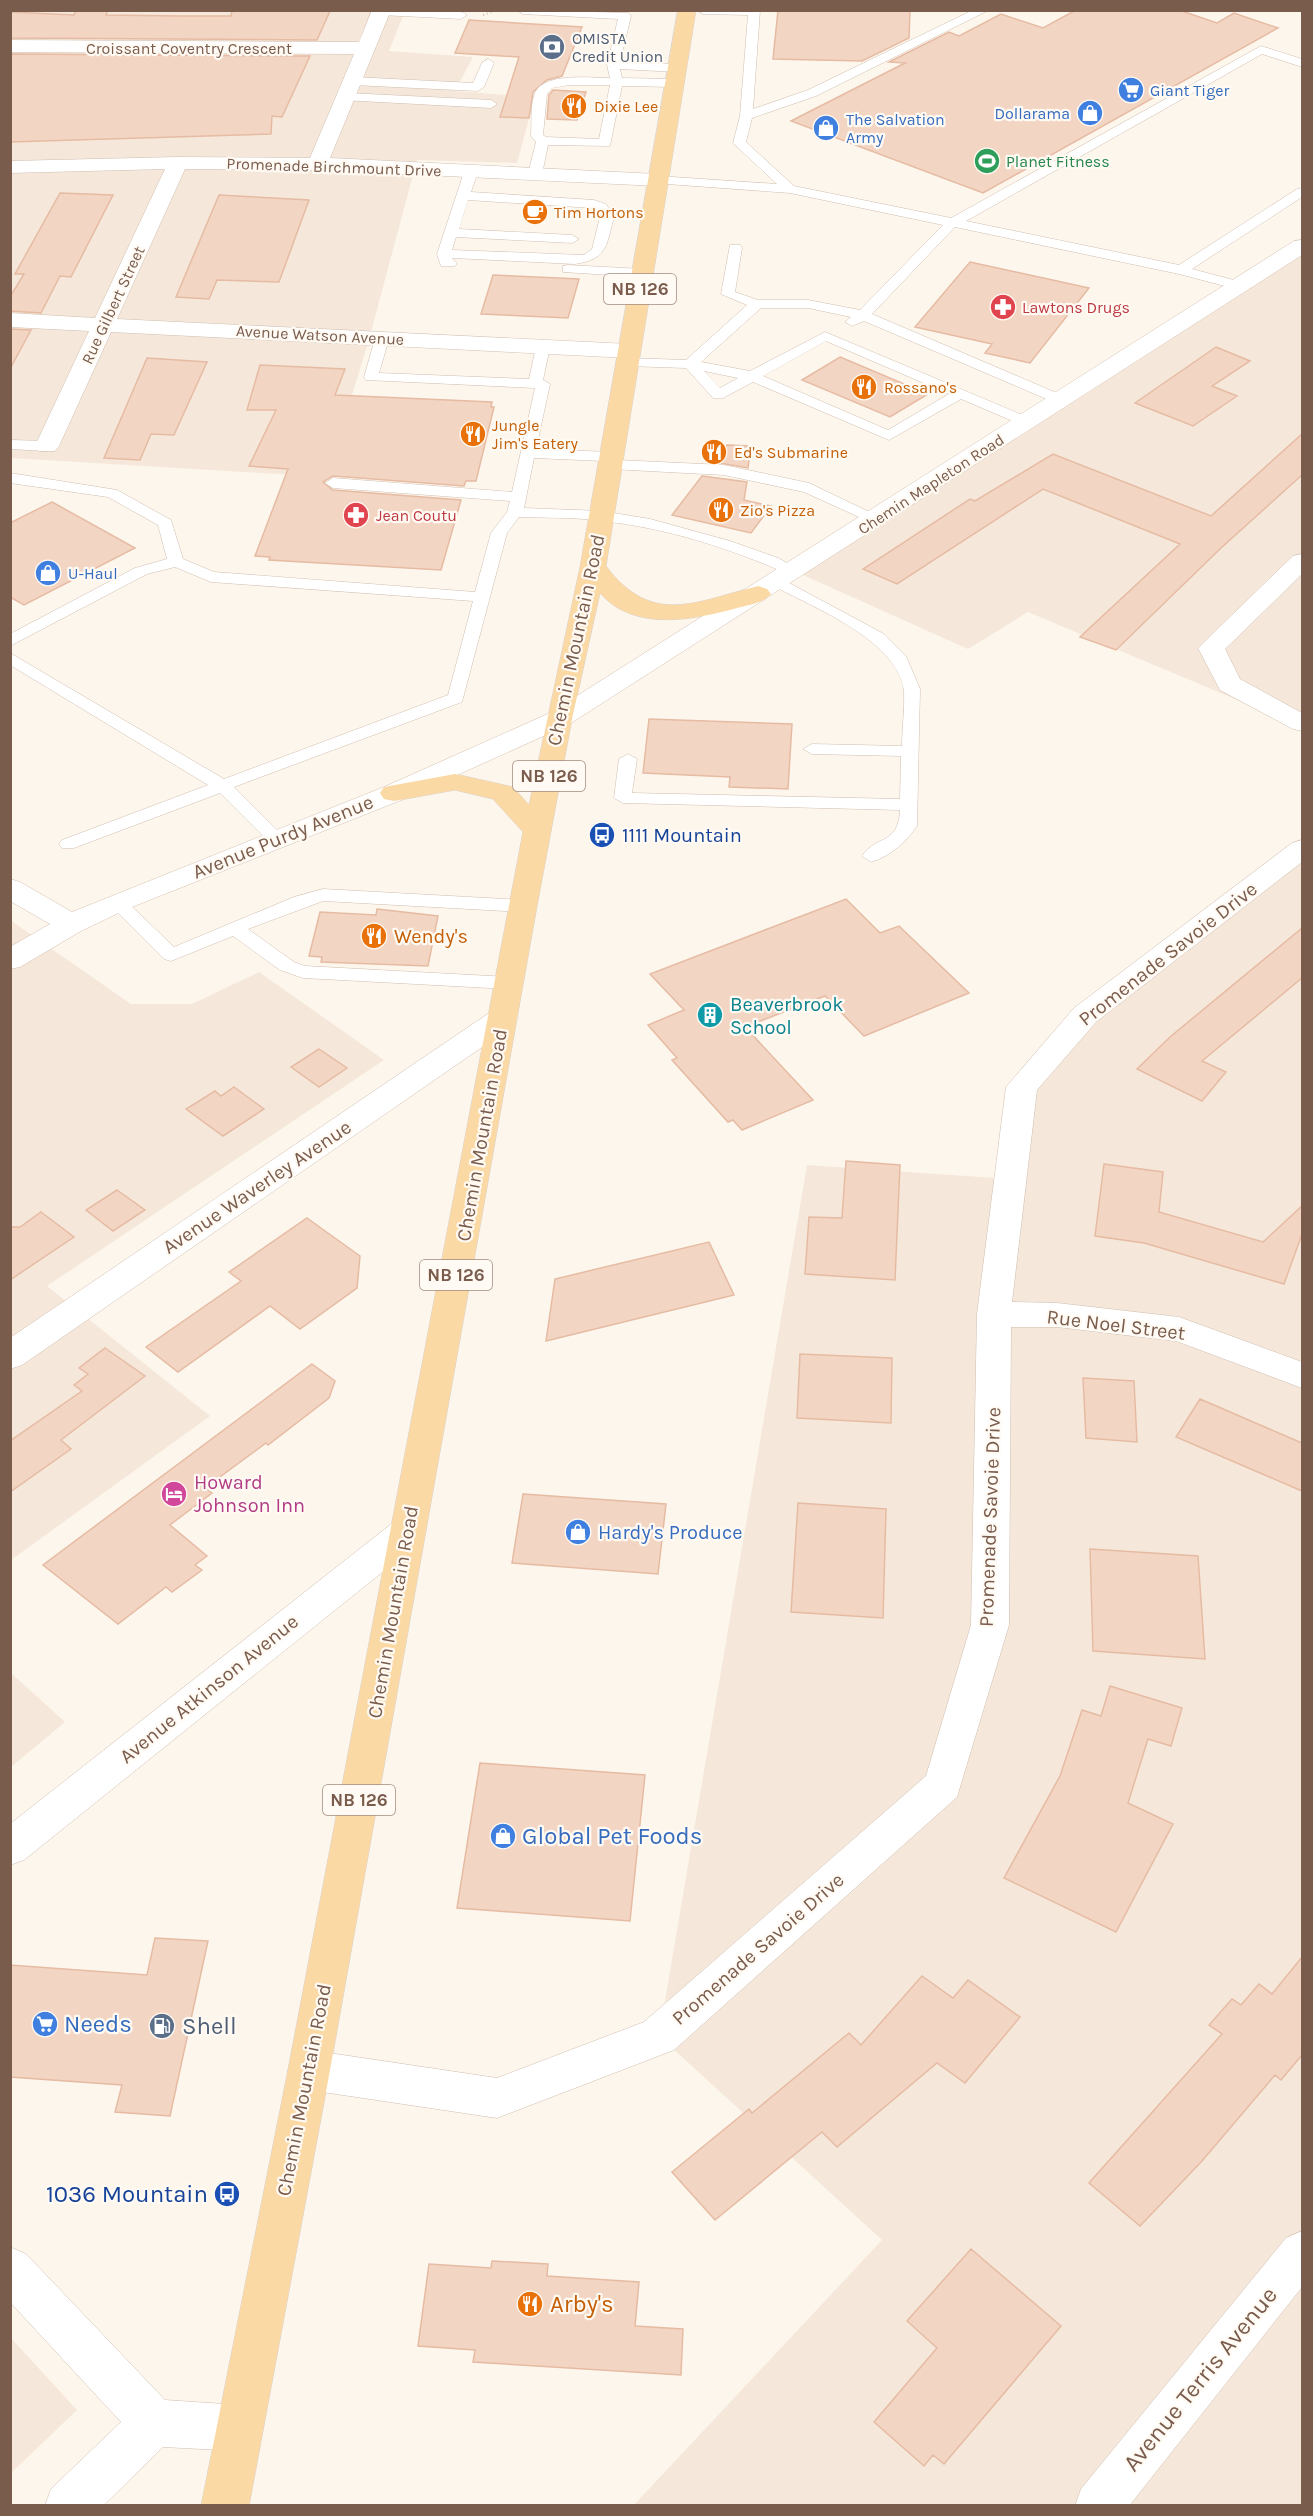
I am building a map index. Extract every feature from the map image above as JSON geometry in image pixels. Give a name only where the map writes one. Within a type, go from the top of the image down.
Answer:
[{"type":"main road","name":"Chemin Mountain Road","points":[[225,2505],[309,2070],[559,719],[593,567],[687,10]]},
{"type":"main road","points":[[593,567],[623,601],[653,612],[689,613],[777,582]]},
{"type":"main road","points":[[394,793],[455,782],[503,793],[538,832]]},
{"type":"street","points":[[318,164],[382,11]]},
{"type":"street","name":"Croissant Coventry Crescent","points":[[10,46],[367,48]]},
{"type":"street","name":"Promenade Birchmount Drive","points":[[10,167],[178,163],[318,164],[658,180]]},
{"type":"street","name":"Rue Gilbert Street","points":[[47,446],[178,163]]},
{"type":"street","name":"Chemin Mapleton Road","points":[[559,719],[1302,246]]},
{"type":"street","name":"Avenue Watson Avenue","points":[[10,320],[543,347],[628,357]]},
{"type":"street","points":[[1302,561],[1211,648],[1229,684],[1302,723]]},
{"type":"street","name":"Avenue Purdy Avenue","points":[[10,960],[71,924],[117,903],[394,793],[559,719]]},
{"type":"street","name":"Promenade Savoie Drive","points":[[309,2070],[496,2098],[659,2036],[943,1785],[990,1625],[994,1314],[1022,1087],[1085,1015],[1302,849]]},
{"type":"street","points":[[10,888],[71,924]]},
{"type":"street","name":"Avenue Waverley Avenue","points":[[10,1356],[503,1018]]},
{"type":"street","name":"Rue Noel Street","points":[[994,1314],[1057,1315],[1179,1329],[1302,1374]]},
{"type":"street","name":"Avenue Atkinson Avenue","points":[[10,1848],[408,1531]]},
{"type":"street","name":"Avenue Terris Avenue","points":[[1098,2505],[1302,2253]]},
{"type":"street","points":[[10,2269],[154,2423],[240,2428]]},
{"type":"street","points":[[68,2505],[154,2423]]},
{"type":"lane","points":[[523,10],[625,16],[613,65],[617,82],[605,143],[543,141],[537,136],[541,94],[548,85],[570,81],[617,82],[676,75]]},
{"type":"lane","points":[[703,10],[754,11],[746,116],[739,143],[790,189]]},
{"type":"lane","points":[[746,116],[812,93],[983,10]]},
{"type":"lane","points":[[382,11],[461,15]]},
{"type":"lane","points":[[690,364],[718,395],[863,315],[951,224],[1261,50],[1302,63]]},
{"type":"lane","points":[[350,89],[478,87],[488,63]]},
{"type":"lane","points":[[613,65],[676,75]]},
{"type":"lane","points":[[350,89],[490,104]]},
{"type":"lane","points":[[535,174],[543,141]]},
{"type":"lane","points":[[471,171],[444,254],[446,263],[643,273]]},
{"type":"lane","points":[[658,180],[790,189],[1181,270],[1240,286]]},
{"type":"lane","points":[[1181,270],[1302,192]]},
{"type":"lane","points":[[444,254],[576,260],[588,258],[598,251],[607,217],[601,207],[594,204],[464,196]]},
{"type":"lane","points":[[452,233],[572,239]]},
{"type":"lane","points":[[735,248],[728,294],[757,304],[808,304],[863,315],[1061,400]]},
{"type":"lane","points":[[690,364],[757,304]]},
{"type":"lane","points":[[825,336],[1027,422]]},
{"type":"lane","points":[[68,844],[456,698],[499,533],[517,505],[543,384],[371,377],[382,339]]},
{"type":"lane","points":[[535,383],[543,347]]},
{"type":"lane","points":[[628,357],[690,364],[752,376],[889,436],[959,394]]},
{"type":"lane","points":[[10,444],[47,446]]},
{"type":"lane","points":[[528,453],[724,470],[809,488],[876,519]]},
{"type":"lane","points":[[10,478],[112,493],[165,523],[176,562]]},
{"type":"lane","points":[[333,483],[602,516],[643,523],[758,554],[777,582],[878,637],[898,657],[912,689],[909,805],[908,826],[898,840],[871,856]]},
{"type":"lane","points":[[10,641],[141,571],[176,562],[211,577],[482,597]]},
{"type":"lane","points":[[10,658],[224,787],[276,839]]},
{"type":"lane","points":[[812,749],[910,751]]},
{"type":"lane","points":[[628,759],[623,798],[909,805]]},
{"type":"lane","points":[[117,903],[171,955],[288,906],[323,895],[524,906]]},
{"type":"lane","points":[[274,957],[269,948],[271,923],[277,914],[288,906]]},
{"type":"lane","points":[[234,928],[287,966],[303,972],[509,983]]},
{"type":"shaded area","points":[[10,11],[405,11],[389,51],[473,57],[455,91],[535,97],[517,163],[417,160],[368,343],[327,477],[11,458]]},
{"type":"shaded area","points":[[1302,246],[1302,727],[1028,612],[968,649],[794,571]]},
{"type":"shaded area","points":[[1302,849],[1302,2505],[633,2506],[882,2240],[659,2036],[807,1165],[1010,1179],[1022,1087],[1085,1015]]},
{"type":"shaded area","points":[[10,920],[131,1004],[192,1004],[259,972],[384,1060],[47,1286],[210,1416],[11,1560]]},
{"type":"shaded area","points":[[10,1672],[65,1722],[11,1767],[10,1767]]},
{"type":"shaded area","points":[[11,2338],[77,2410],[11,2473]]},
{"type":"building","points":[[76,10],[108,10],[106,15],[180,16],[231,16],[232,11],[330,11],[317,40],[10,38],[10,12],[74,15]]},
{"type":"building","points":[[778,10],[910,10],[909,38],[862,61],[773,59]]},
{"type":"building","points":[[1076,10],[1179,10],[1217,23],[1234,13],[1278,28],[983,193],[791,121],[905,63],[889,62],[949,32],[959,36],[1001,14],[1043,28]]},
{"type":"building","points":[[469,20],[582,27],[562,76],[547,80],[533,92],[529,118],[500,117],[519,57],[455,53]]},
{"type":"building","points":[[10,54],[310,56],[282,117],[272,116],[271,134],[10,142]]},
{"type":"building","name":"Dixie Lee","points":[[553,90],[586,92],[577,120],[547,119],[549,95]]},
{"type":"building","points":[[60,193],[113,195],[71,277],[60,276],[41,313],[10,311],[10,297],[24,274],[15,274]]},
{"type":"building","points":[[219,195],[309,200],[279,282],[217,280],[209,299],[176,297]]},
{"type":"building","name":"Lawtons Drugs","points":[[970,262],[1089,288],[1030,363],[985,353],[992,344],[915,327]]},
{"type":"building","points":[[493,275],[579,279],[568,318],[481,314]]},
{"type":"building","points":[[10,329],[31,330],[10,369]]},
{"type":"building","points":[[1216,347],[1250,361],[1212,386],[1237,396],[1193,426],[1135,403]]},
{"type":"building","name":"Rossano's","points":[[840,357],[928,394],[890,417],[802,380]]},
{"type":"building","points":[[147,358],[207,362],[174,435],[151,434],[140,460],[104,458]]},
{"type":"building","points":[[260,365],[345,369],[335,395],[492,402],[491,407],[494,407],[476,481],[466,481],[464,486],[333,476],[323,482],[333,490],[461,500],[441,570],[269,560],[270,557],[255,556],[288,469],[249,466],[276,410],[247,410]]},
{"type":"building","points":[[1302,434],[1302,475],[1221,548],[1116,650],[1080,637],[1180,544],[1043,489],[897,584],[863,569],[970,499],[975,501],[1053,454],[1211,516]]},
{"type":"building","points":[[727,445],[751,446],[748,468],[714,462]]},
{"type":"building","name":"Zio's Pizza","points":[[702,476],[747,482],[744,500],[771,506],[751,533],[672,515]]},
{"type":"building","name":"U-Haul","points":[[52,502],[135,548],[24,605],[10,597],[10,523]]},
{"type":"building","points":[[649,719],[792,724],[788,789],[729,787],[730,777],[643,773]]},
{"type":"building","name":"Beaverbrook School","points":[[846,899],[880,933],[899,926],[969,993],[864,1036],[825,996],[745,1027],[813,1100],[742,1130],[733,1120],[728,1122],[672,1060],[677,1058],[648,1025],[684,1010],[650,974]]},
{"type":"building","name":"Wendy's","points":[[377,909],[438,916],[428,966],[321,962],[322,957],[309,956],[320,912],[376,915]]},
{"type":"building","points":[[1302,928],[1302,978],[1202,1061],[1226,1072],[1202,1101],[1137,1069],[1170,1037]]},
{"type":"building","points":[[319,1049],[347,1068],[319,1087],[291,1067]]},
{"type":"building","points":[[234,1087],[264,1109],[223,1136],[186,1109],[215,1091],[221,1096]]},
{"type":"building","points":[[846,1161],[900,1165],[895,1280],[805,1274],[809,1217],[842,1218]]},
{"type":"building","points":[[1104,1164],[1163,1172],[1159,1212],[1263,1242],[1302,1206],[1302,1234],[1284,1284],[1144,1243],[1095,1236]]},
{"type":"building","points":[[117,1190],[145,1210],[113,1231],[86,1210]]},
{"type":"building","points":[[41,1212],[74,1237],[10,1280],[10,1227],[20,1227]]},
{"type":"building","points":[[307,1218],[360,1256],[357,1288],[300,1329],[270,1306],[178,1372],[146,1347],[241,1281],[229,1272]]},
{"type":"building","points":[[709,1242],[734,1295],[546,1341],[555,1279]]},
{"type":"building","points":[[105,1348],[145,1376],[61,1440],[71,1449],[10,1492],[10,1441],[82,1391],[74,1385],[88,1374],[79,1368]]},
{"type":"building","points":[[800,1354],[892,1358],[891,1423],[797,1418]]},
{"type":"building","name":"Howard Johnson Inn","points":[[312,1364],[335,1381],[329,1398],[268,1445],[266,1443],[205,1488],[212,1493],[170,1525],[207,1556],[195,1565],[202,1570],[172,1592],[166,1587],[118,1624],[43,1565]]},
{"type":"building","points":[[1083,1378],[1134,1381],[1137,1442],[1086,1438]]},
{"type":"building","points":[[1200,1399],[1302,1443],[1302,1491],[1176,1437]]},
{"type":"building","points":[[523,1494],[666,1504],[658,1574],[512,1563]]},
{"type":"building","points":[[798,1503],[886,1509],[883,1618],[791,1612]]},
{"type":"building","points":[[1090,1549],[1198,1556],[1205,1659],[1093,1651]]},
{"type":"building","points":[[1110,1686],[1182,1708],[1171,1746],[1148,1739],[1128,1803],[1173,1824],[1116,1932],[1004,1878],[1060,1776],[1082,1710],[1101,1716]]},
{"type":"building","points":[[480,1763],[645,1775],[630,1921],[457,1908]]},
{"type":"building","points":[[155,1938],[208,1941],[170,2116],[115,2112],[122,2085],[10,2077],[10,1965],[147,1975]]},
{"type":"building","points":[[1302,1957],[1302,2055],[1281,2080],[1275,2075],[1202,2161],[1140,2226],[1089,2183],[1222,2034],[1209,2025],[1232,1999],[1241,2005],[1259,1984],[1272,1994]]},
{"type":"building","points":[[922,1976],[953,1998],[968,1980],[1020,2017],[965,2083],[937,2063],[837,2147],[822,2132],[715,2220],[672,2172],[749,2109],[752,2113],[849,2033],[861,2045]]},
{"type":"building","points":[[971,2249],[1061,2326],[944,2464],[933,2455],[924,2466],[874,2422],[937,2348],[907,2321]]},
{"type":"building","name":"Arby's","points":[[492,2261],[548,2264],[547,2276],[639,2282],[635,2326],[683,2329],[681,2375],[473,2362],[475,2350],[418,2346],[429,2264],[491,2268]]},
{"type":"place","name":"OMISTA Credit Union","points":[[552,47]]},
{"type":"place","name":"Giant Tiger","points":[[1131,90]]},
{"type":"place","name":"Dixie Lee","points":[[574,106]]},
{"type":"place","name":"Dollarama","points":[[1090,113]]},
{"type":"place","name":"The Salvation Army","points":[[826,128]]},
{"type":"place","name":"Planet Fitness","points":[[987,161]]},
{"type":"place","name":"Tim Hortons","points":[[535,212]]},
{"type":"place","name":"Lawtons Drugs","points":[[1003,307]]},
{"type":"place","name":"Rossano's","points":[[864,387]]},
{"type":"place","name":"Jungle Jim's Eatery","points":[[473,434]]},
{"type":"place","name":"Ed's Submarine","points":[[714,452]]},
{"type":"place","name":"Zio's Pizza","points":[[721,510]]},
{"type":"place","name":"Jean Coutu","points":[[356,515]]},
{"type":"place","name":"U-Haul","points":[[48,573]]},
{"type":"place","name":"1111 Mountain","points":[[602,835]]},
{"type":"place","name":"Wendy's","points":[[374,936]]},
{"type":"place","name":"Beaverbrook School","points":[[710,1015]]},
{"type":"place","name":"Howard Johnson Inn","points":[[174,1494]]},
{"type":"place","name":"Hardy's Produce","points":[[578,1532]]},
{"type":"place","name":"Global Pet Foods","points":[[503,1836]]},
{"type":"place","name":"Needs","points":[[45,2024]]},
{"type":"place","name":"Shell","points":[[162,2026]]},
{"type":"place","name":"1036 Mountain","points":[[227,2194]]},
{"type":"place","name":"Arby's","points":[[530,2304]]}]
